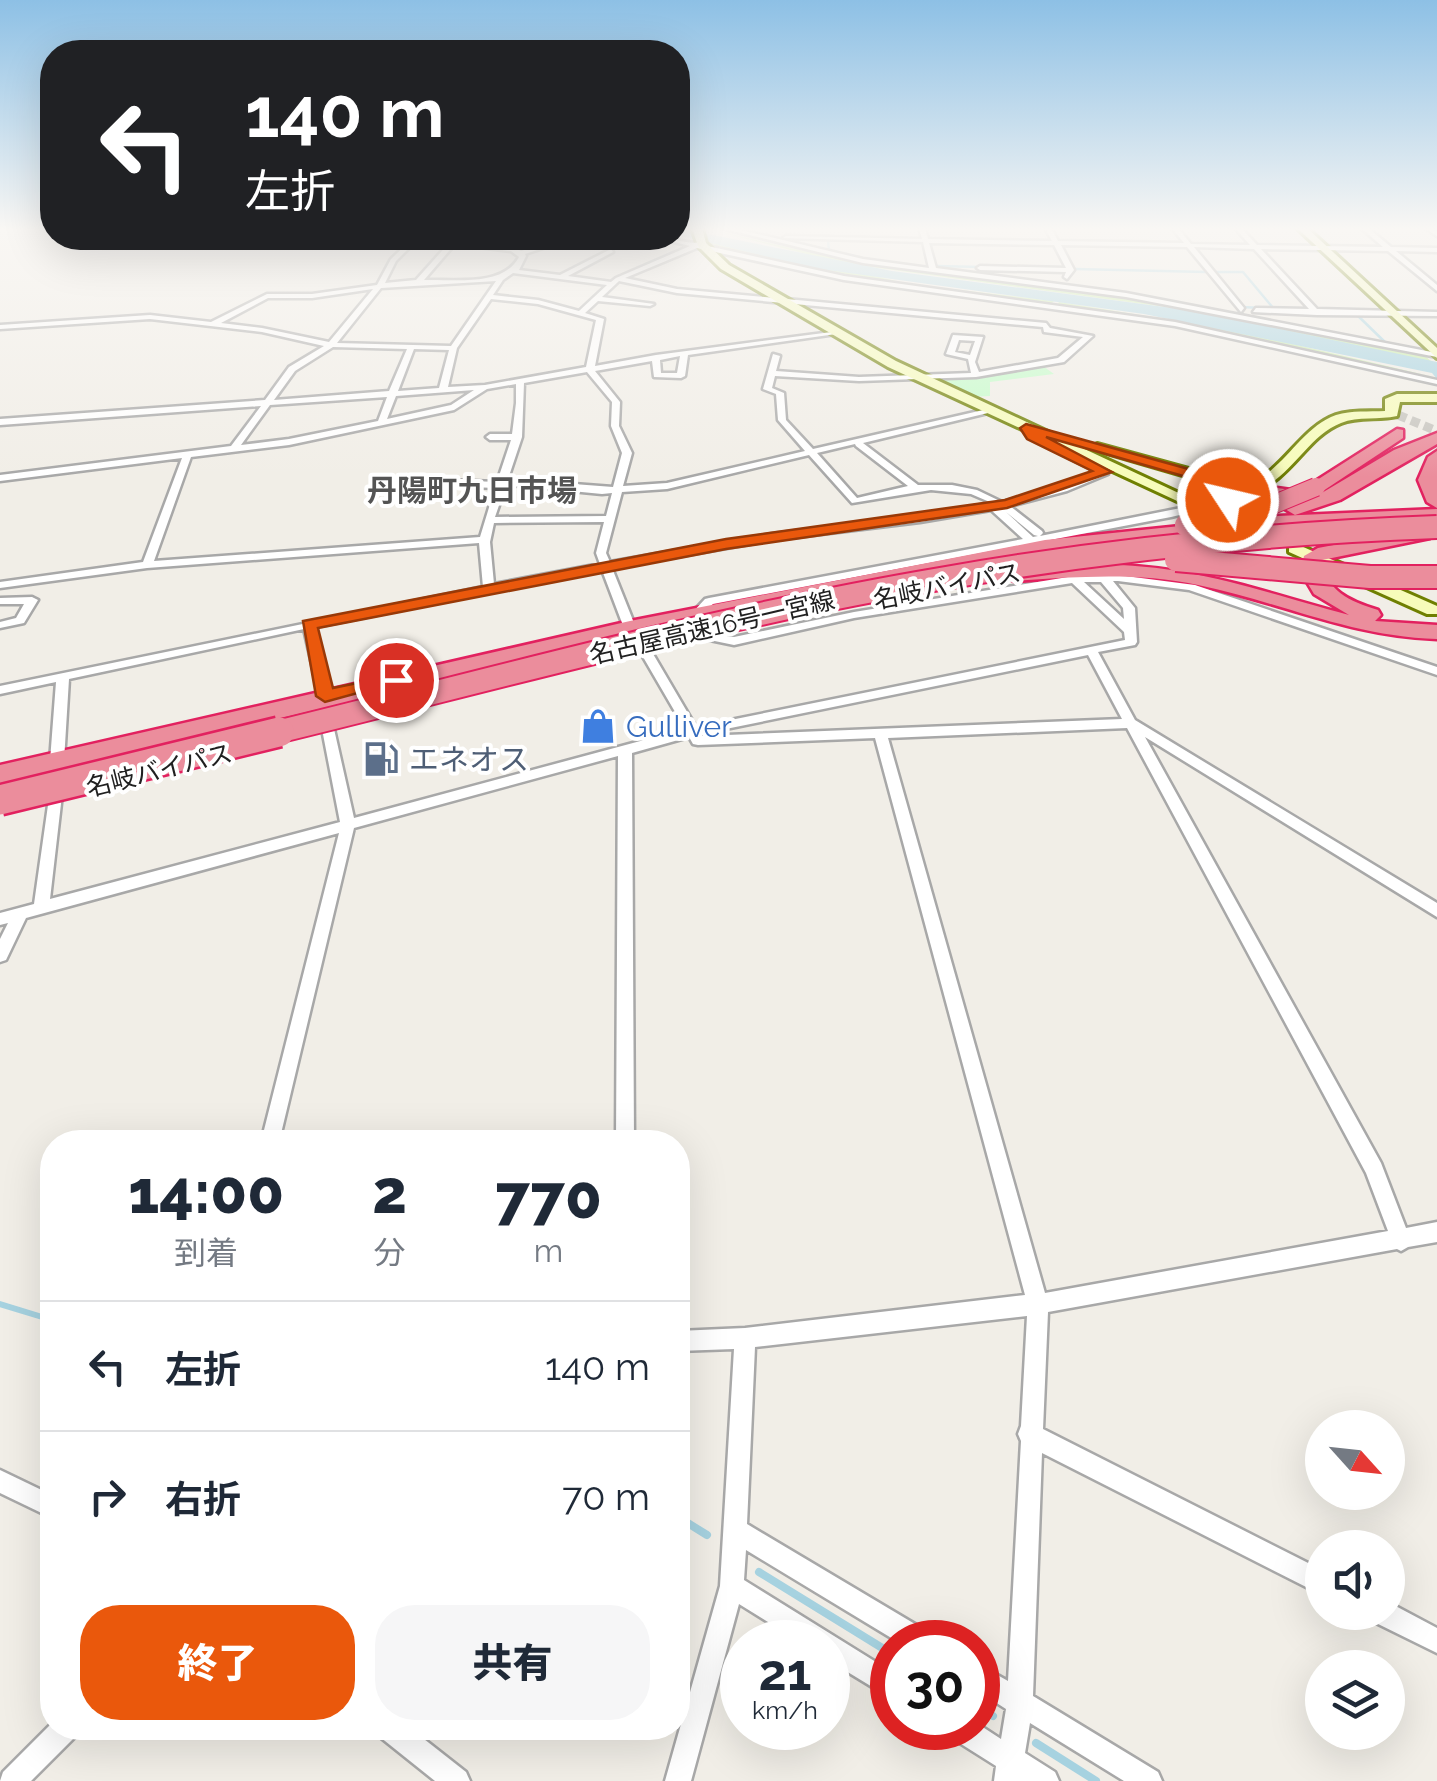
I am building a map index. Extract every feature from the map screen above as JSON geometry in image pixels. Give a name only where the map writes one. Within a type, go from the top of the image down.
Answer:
[{"type":"highway","points":[[1041,541],[1248,515],[1316,487],[1392,436],[1437,419]]},
{"type":"highway","points":[[1041,541],[1286,510],[1340,495],[1404,452],[1437,438]]},
{"type":"highway","points":[[1436,502],[1428,480],[1437,457]]},
{"type":"highway","points":[[1236,496],[1279,491],[1340,495]]},
{"type":"highway","name":"名岐バイパス","points":[[0,808],[645,650],[704,625],[1041,541],[1278,522],[1436,525]]},
{"type":"highway","points":[[1436,525],[1308,554],[1316,582],[1347,607],[1402,622],[1436,621]]},
{"type":"highway","name":"名岐バイパス","points":[[68,765],[325,696],[630,628],[704,625],[998,576],[1201,548],[1436,525]]},
{"type":"highway","name":"名古屋高速16号一宮線","points":[[0,800],[737,620],[937,579],[1134,549],[1436,525]]},
{"type":"highway","name":"名古屋高速16号一宮線","points":[[0,781],[1041,541]]},
{"type":"highway","points":[[937,579],[981,579],[1157,560],[1370,577],[1437,577]]},
{"type":"highway","points":[[998,576],[1120,568],[1168,572],[1236,588],[1348,625],[1436,621]]},
{"type":"highway","points":[[0,781],[408,691],[478,672],[537,650]]},
{"type":"street","points":[[211,325],[238,311]]},
{"type":"street","points":[[233,450],[292,369],[331,345],[359,311]]},
{"type":"street","points":[[443,390],[453,348],[480,311]]},
{"type":"street","points":[[577,311],[600,319],[590,370]]},
{"type":"street","points":[[803,311],[924,379],[1192,503]]},
{"type":"street","points":[[890,311],[1046,325]]},
{"type":"street","points":[[773,373],[924,379],[976,375],[1061,360],[1089,336],[1047,330],[1051,311]]},
{"type":"street","points":[[1085,311],[1232,335],[1437,382]]},
{"type":"street","points":[[1235,311],[1437,355]]},
{"type":"street","points":[[1241,312],[1307,311]]},
{"type":"street","points":[[1315,311],[1338,335]]},
{"type":"street","points":[[1319,311],[1437,314]]},
{"type":"street","points":[[1392,313],[1437,355]]},
{"type":"street","points":[[0,327],[22,329],[128,317],[211,325],[331,345],[453,348]]},
{"type":"street","points":[[0,422],[485,387],[684,353],[839,333]]},
{"type":"street","points":[[381,423],[411,348]]},
{"type":"street","points":[[656,358],[657,376],[681,376],[684,353]]},
{"type":"street","points":[[776,356],[768,389],[780,392],[782,420],[855,501],[914,486],[972,492],[1009,503],[1041,541]]},
{"type":"street","points":[[974,358],[972,371],[976,375]]},
{"type":"street","points":[[590,370],[616,402],[615,426],[627,453],[601,554],[630,628]]},
{"type":"street","points":[[489,591],[484,540],[518,437],[520,382]]},
{"type":"street","points":[[0,478],[233,450],[381,423],[461,405],[485,387]]},
{"type":"street","points":[[1279,491],[1336,420],[1395,414],[1390,402],[1397,398],[1437,398]]},
{"type":"street","points":[[447,483],[620,490],[667,486],[859,444],[989,410]]},
{"type":"street","points":[[1026,428],[1209,479],[1236,496]]},
{"type":"street","points":[[0,690],[309,624],[785,534],[994,506],[1105,472],[1032,436],[1026,428]]},
{"type":"street","points":[[490,437],[518,437]]},
{"type":"street","points":[[859,444],[914,486]]},
{"type":"street","points":[[147,565],[187,456]]},
{"type":"street","points":[[994,506],[1041,541],[1236,496]]},
{"type":"street","points":[[491,520],[610,519]]},
{"type":"street","points":[[0,585],[147,565],[484,540]]},
{"type":"street","points":[[1308,554],[1436,621]]},
{"type":"street","points":[[1074,579],[1128,624]]},
{"type":"street","points":[[704,625],[734,641],[854,615],[1074,579],[1098,580],[1191,586],[1437,670]]},
{"type":"street","points":[[0,919],[691,732],[1131,642],[1128,608],[1098,580]]},
{"type":"street","points":[[0,601],[32,600],[20,622],[0,624]]},
{"type":"street","points":[[309,624],[325,696]]},
{"type":"street","points":[[645,650],[698,741],[1132,723],[1437,912]]},
{"type":"street","points":[[1091,650],[1374,1170],[1401,1241]]},
{"type":"street","points":[[63,676],[68,765]]},
{"type":"street","points":[[273,1130],[348,825],[328,729]]},
{"type":"street","points":[[881,736],[1038,1304],[1020,1702],[1009,1770]]},
{"type":"street","points":[[625,750],[625,1130]]},
{"type":"street","points":[[42,908],[55,795]]},
{"type":"street","points":[[0,955],[22,914]]},
{"type":"street","points":[[690,1340],[746,1338],[1038,1304],[1437,1232]]},
{"type":"street","points":[[690,1738],[732,1586],[746,1338]]},
{"type":"street","points":[[1030,1434],[1305,1574]]},
{"type":"street","points":[[0,1481],[40,1501]]},
{"type":"street","points":[[738,1532],[884,1620]]},
{"type":"street","points":[[732,1586],[787,1620]]},
{"type":"street","points":[[1405,1625],[1437,1641]]},
{"type":"street","points":[[1000,1690],[1150,1781]]},
{"type":"street","points":[[12,1781],[54,1740]]},
{"type":"street","points":[[404,1740],[456,1781]]},
{"type":"street","points":[[678,1781],[689,1740]]},
{"type":"street","points":[[986,1750],[1009,1770],[1046,1781]]},
{"type":"green space","points":[[1093,311],[1116,311],[1228,329],[1434,377],[1176,323]]},
{"type":"green space","points":[[1196,311],[1423,354],[1432,362]]},
{"type":"green space","points":[[1043,366],[1054,374],[990,382],[990,396],[971,397],[932,380]]},
{"type":"water","points":[[1123,311],[1196,311],[1437,362],[1437,379],[1432,373]]},
{"type":"waterway","points":[[1355,313],[1388,345]]},
{"type":"waterway","points":[[0,1304],[40,1316]]},
{"type":"waterway","points":[[690,1524],[707,1535]]},
{"type":"waterway","points":[[759,1572],[870,1640]]},
{"type":"waterway","points":[[1036,1743],[1096,1781]]},
{"type":"tunnel","points":[[1398,415],[1437,431]]},
{"type":"place","name":"Gulliver","points":[[598,726]]},
{"type":"place","name":"エネオス","points":[[381,759]]},
{"type":"district","name":"丹陽町九日市場","points":[[472,490]]},
{"type":"route","points":[[396,680],[325,696],[309,624],[726,544],[1007,504],[1105,472],[1032,436],[1026,428],[1209,479],[1225,488],[1228,500]]}]
